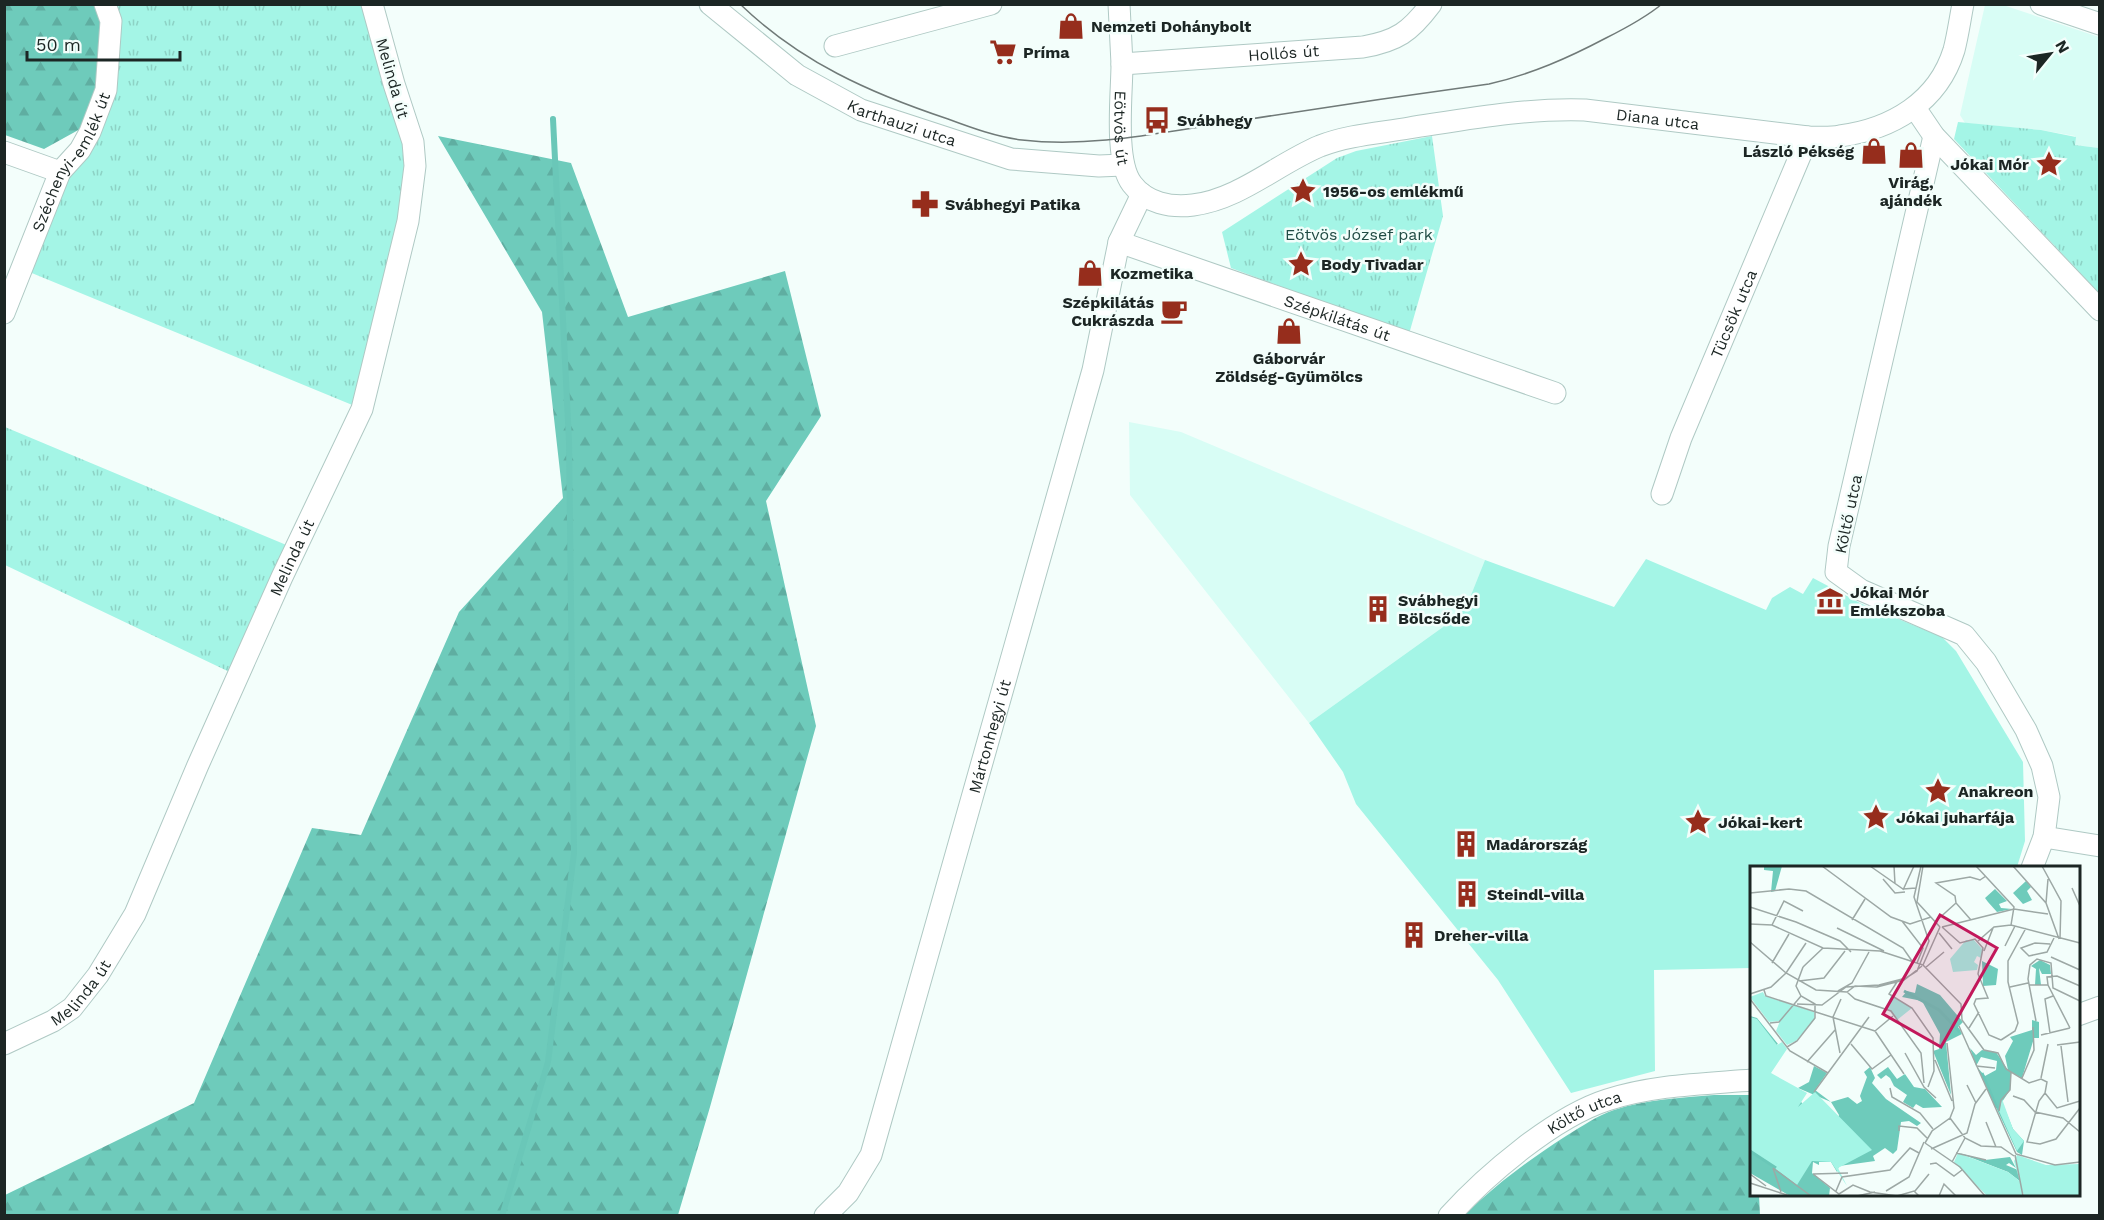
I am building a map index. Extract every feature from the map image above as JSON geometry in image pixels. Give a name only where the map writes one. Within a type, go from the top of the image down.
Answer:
[{"type":"street","name":"Széchenyi-emlék út","points":[[4,313],[60,172],[80,150],[90,132],[106,90],[111,21],[105,4]]},
{"type":"street","name":"Melinda út","points":[[4,1044],[52,1021],[72,1008],[98,975],[135,914],[277,588],[362,409],[408,221],[415,166],[413,142],[372,4]]},
{"type":"street","name":"Karthauzi utca","points":[[710,4],[797,75],[861,110],[1011,159],[1100,166],[1123,165]]},
{"type":"street","points":[[835,46],[991,4]]},
{"type":"street","name":"Eötvös út","points":[[1119,4],[1122,64],[1120,125],[1123,165],[1132,186],[1142,194]]},
{"type":"street","name":"Hollós út","points":[[1122,64],[1363,47],[1385,43],[1407,32],[1431,4]]},
{"type":"street","points":[[1963,4],[1953,50],[1944,73],[1932,93],[1915,108],[1934,135],[2100,310]]},
{"type":"street","points":[[2041,4],[2100,24]]},
{"type":"street","name":"Diana utca","points":[[1142,194],[1151,201],[1168,205],[1192,206],[1214,201],[1238,190],[1275,168],[1323,145],[1509,112],[1537,109],[1585,110],[1808,137],[1839,136],[1859,132],[1897,118],[1915,108]]},
{"type":"street","name":"Költő utca","points":[[1934,135],[1839,546],[1836,572],[1861,590],[1964,635],[1972,643],[2026,730],[2042,766],[2049,797],[2043,837],[2032,866]]},
{"type":"street","name":"Tücsök utca","points":[[1662,494],[1681,438],[1808,137]]},
{"type":"street","points":[[4,152],[60,172]]},
{"type":"street","points":[[1119,242],[1142,194]]},
{"type":"street","name":"Szépkilátás út","points":[[1119,242],[1555,393]]},
{"type":"street","name":"Mártonhegyi út","points":[[825,1215],[848,1193],[871,1155],[1093,370],[1119,242]]},
{"type":"street","points":[[2043,837],[2100,846]]},
{"type":"street","points":[[2080,1014],[2100,1007]]},
{"type":"street","name":"Költő utca","points":[[1449,1215],[1470,1193],[1520,1151],[1566,1120],[1605,1100],[1652,1089],[1750,1080]]},
{"type":"shaded area","points":[[1985,5],[2003,5],[2099,37],[2099,148],[2075,145],[2075,136],[2041,130],[1965,123],[1960,115]]},
{"type":"shaded area","points":[[1129,422],[1181,432],[1485,560],[1471,595],[1443,627],[1309,723],[1130,495]]},
{"type":"green space","points":[[5,5],[95,5],[102,23],[97,87],[82,128],[44,149],[5,135]]},
{"type":"green space","points":[[118,5],[372,5],[413,142],[362,409],[22,269],[90,132],[111,21]]},
{"type":"green space","points":[[1958,122],[2041,130],[2076,137],[2075,145],[2099,148],[2099,293],[1954,139]]},
{"type":"green space","points":[[438,136],[571,163],[628,317],[785,271],[821,416],[766,501],[816,726],[678,1215],[5,1215],[5,1195],[194,1103],[312,828],[361,835],[459,612],[563,498],[542,312]]},
{"type":"green space","name":"Eötvös József park","points":[[1432,136],[1443,216],[1409,334],[1231,268],[1222,232],[1337,158],[1356,151]]},
{"type":"green space","points":[[5,427],[296,549],[238,676],[5,565]]},
{"type":"green space","name":"Jókai-kert","points":[[1646,559],[1766,610],[1772,598],[1790,587],[1803,594],[1813,578],[1862,604],[1942,637],[1956,651],[2023,762],[2025,841],[2017,866],[1750,866],[1750,968],[1654,970],[1655,1071],[1571,1093],[1498,980],[1356,804],[1343,772],[1309,723],[1443,627],[1471,595],[1485,560],[1614,607]]},
{"type":"green space","points":[[1750,1095],[1750,1196],[1759,1196],[1760,1215],[1465,1215],[1526,1163],[1602,1115],[1626,1106],[1677,1098]]},
{"type":"waterway","points":[[502,1216],[548,1062],[574,853],[569,441],[553,119]]},
{"type":"tram line","points":[[740,4],[787,43],[837,74],[891,98],[966,126],[1003,137],[1047,142],[1098,141],[1149,135],[1489,84],[1549,65],[1578,52],[1635,22],[1662,4]]},
{"type":"place","name":"Nemzeti Dohánybolt","points":[[1071,26]]},
{"type":"place","name":"Príma","points":[[1003,52]]},
{"type":"place","name":"Svábhegy","points":[[1157,120]]},
{"type":"place","name":"László Pékség","points":[[1874,151]]},
{"type":"place","name":"Virág, ajándék","points":[[1911,155]]},
{"type":"place","name":"Jókai Mór","points":[[2049,164]]},
{"type":"place","name":"1956-os emlékmű","points":[[1303,191]]},
{"type":"place","name":"Svábhegyi Patika","points":[[925,204]]},
{"type":"place","name":"Body Tivadar","points":[[1301,264]]},
{"type":"place","name":"Kozmetika","points":[[1090,273]]},
{"type":"place","name":"Szépkilátás Cukrászda","points":[[1174,311]]},
{"type":"place","name":"Gáborvár Zöldség-Gyümölcs","points":[[1289,331]]},
{"type":"place","name":"Jókai Mór Emlékszoba","points":[[1830,601]]},
{"type":"place","name":"Svábhegyi Bölcsőde","points":[[1378,609]]},
{"type":"place","name":"Anakreon","points":[[1938,791]]},
{"type":"place","name":"Jókai juharfája","points":[[1876,817]]},
{"type":"place","name":"Jókai-kert","points":[[1698,822]]},
{"type":"place","name":"Madárország","points":[[1466,844]]},
{"type":"place","name":"Steindl-villa","points":[[1467,894]]},
{"type":"place","name":"Dreher-villa","points":[[1414,935]]}]
